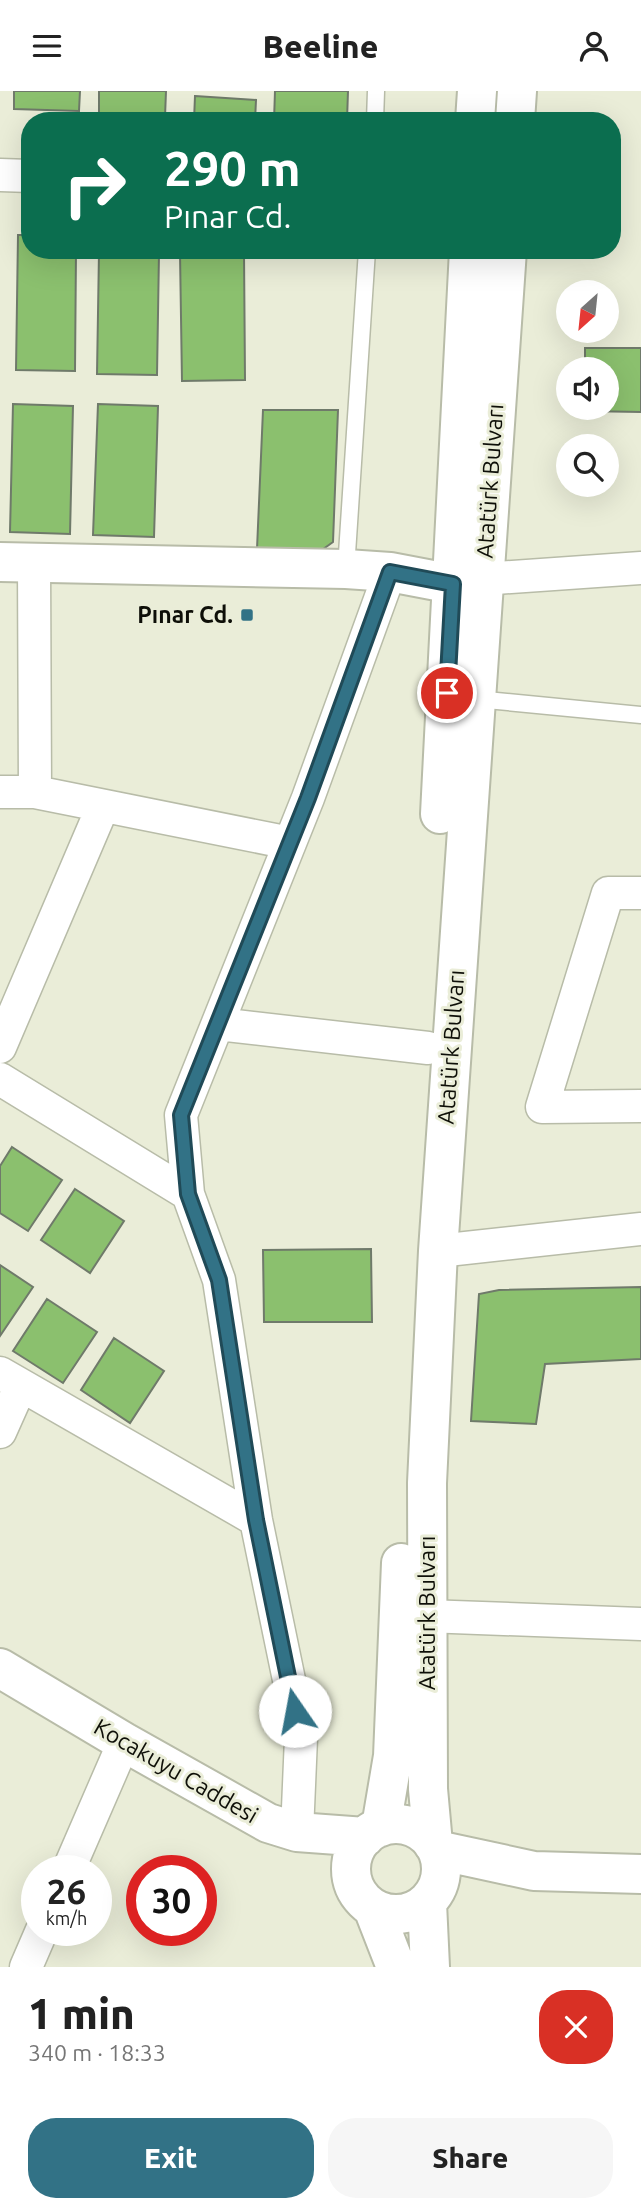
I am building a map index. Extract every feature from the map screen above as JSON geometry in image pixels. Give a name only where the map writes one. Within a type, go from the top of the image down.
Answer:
[{"type":"main road","points":[[476,112],[477,91]]},
{"type":"main road","points":[[516,112],[517,91]]},
{"type":"main road","name":"Atatürk Bulvarı","points":[[430,1967],[434,1871],[428,1789],[427,1483],[438,1251],[474,699],[468,581],[469,259]]},
{"type":"main road","name":"Atatürk Bulvarı","points":[[373,1832],[393,1756],[428,1048],[468,581],[506,259]]},
{"type":"main road","points":[[17,563],[346,569],[468,581]]},
{"type":"main road","name":"Kocakuyu Caddesi","points":[[0,1668],[268,1823],[297,1832],[373,1832]]},
{"type":"main road","points":[[396,1967],[364,1895],[353,1858],[373,1832],[401,1825],[411,1827],[434,1871]]},
{"type":"main road","points":[[297,1832],[364,1895],[395,1914],[417,1909],[434,1871]]},
{"type":"main road","points":[[434,1871],[641,1874]]},
{"type":"street","points":[[0,175],[21,176]]},
{"type":"street","points":[[17,563],[34,792]]},
{"type":"street","points":[[468,581],[641,568]]},
{"type":"street","points":[[297,1832],[301,1738],[256,1520],[219,1280],[188,1194],[181,1115],[290,843],[390,572]]},
{"type":"street","points":[[0,792],[34,792],[290,843]]},
{"type":"street","points":[[0,1047],[103,806]]},
{"type":"street","points":[[641,893],[608,893],[542,1107],[641,1106]]},
{"type":"street","points":[[218,1024],[428,1048]]},
{"type":"street","points":[[0,1079],[188,1194]]},
{"type":"street","points":[[438,1251],[641,1229]]},
{"type":"street","points":[[0,1432],[10,1379],[256,1520]]},
{"type":"street","points":[[426,1616],[641,1624]]},
{"type":"street","points":[[75,1855],[124,1742]]},
{"type":"street","points":[[26,1967],[35,1946]]},
{"type":"lane","points":[[375,112],[376,91]]},
{"type":"lane","points":[[346,569],[366,259]]},
{"type":"lane","points":[[474,699],[641,715]]},
{"type":"building","points":[[14,91],[80,91],[79,111],[14,109]]},
{"type":"building","points":[[99,91],[166,91],[165,112],[99,112]]},
{"type":"building","points":[[275,91],[348,91],[347,112],[274,112]]},
{"type":"building","points":[[195,96],[256,100],[255,112],[194,112]]},
{"type":"building","points":[[18,235],[21,235],[21,259],[76,259],[75,371],[16,370]]},
{"type":"building","points":[[99,259],[159,259],[157,375],[97,374]]},
{"type":"building","points":[[180,259],[244,259],[245,380],[182,381]]},
{"type":"building","points":[[585,348],[641,348],[641,412],[619,412],[619,357],[585,357]]},
{"type":"building","points":[[13,404],[73,406],[70,534],[10,532]]},
{"type":"building","points":[[98,404],[158,406],[154,537],[93,535]]},
{"type":"building","points":[[263,410],[338,410],[333,542],[319,552],[257,549]]},
{"type":"building","points":[[12,1147],[62,1180],[28,1231],[0,1213],[0,1166]]},
{"type":"building","points":[[75,1189],[124,1221],[90,1273],[41,1240]]},
{"type":"building","points":[[371,1249],[372,1322],[264,1322],[263,1250]]},
{"type":"building","points":[[0,1265],[33,1287],[0,1336]]},
{"type":"building","points":[[641,1287],[641,1359],[545,1364],[536,1424],[471,1421],[479,1294],[499,1290]]},
{"type":"building","points":[[47,1299],[97,1332],[63,1383],[13,1351]]},
{"type":"building","points":[[114,1338],[164,1371],[130,1423],[81,1390]]},
{"type":"place","name":"Pınar Cd.","points":[[247,615]]},
{"type":"route","points":[[295,1711],[256,1520],[219,1280],[188,1194],[181,1115],[308,798],[390,572],[453,584],[447,693]]}]
